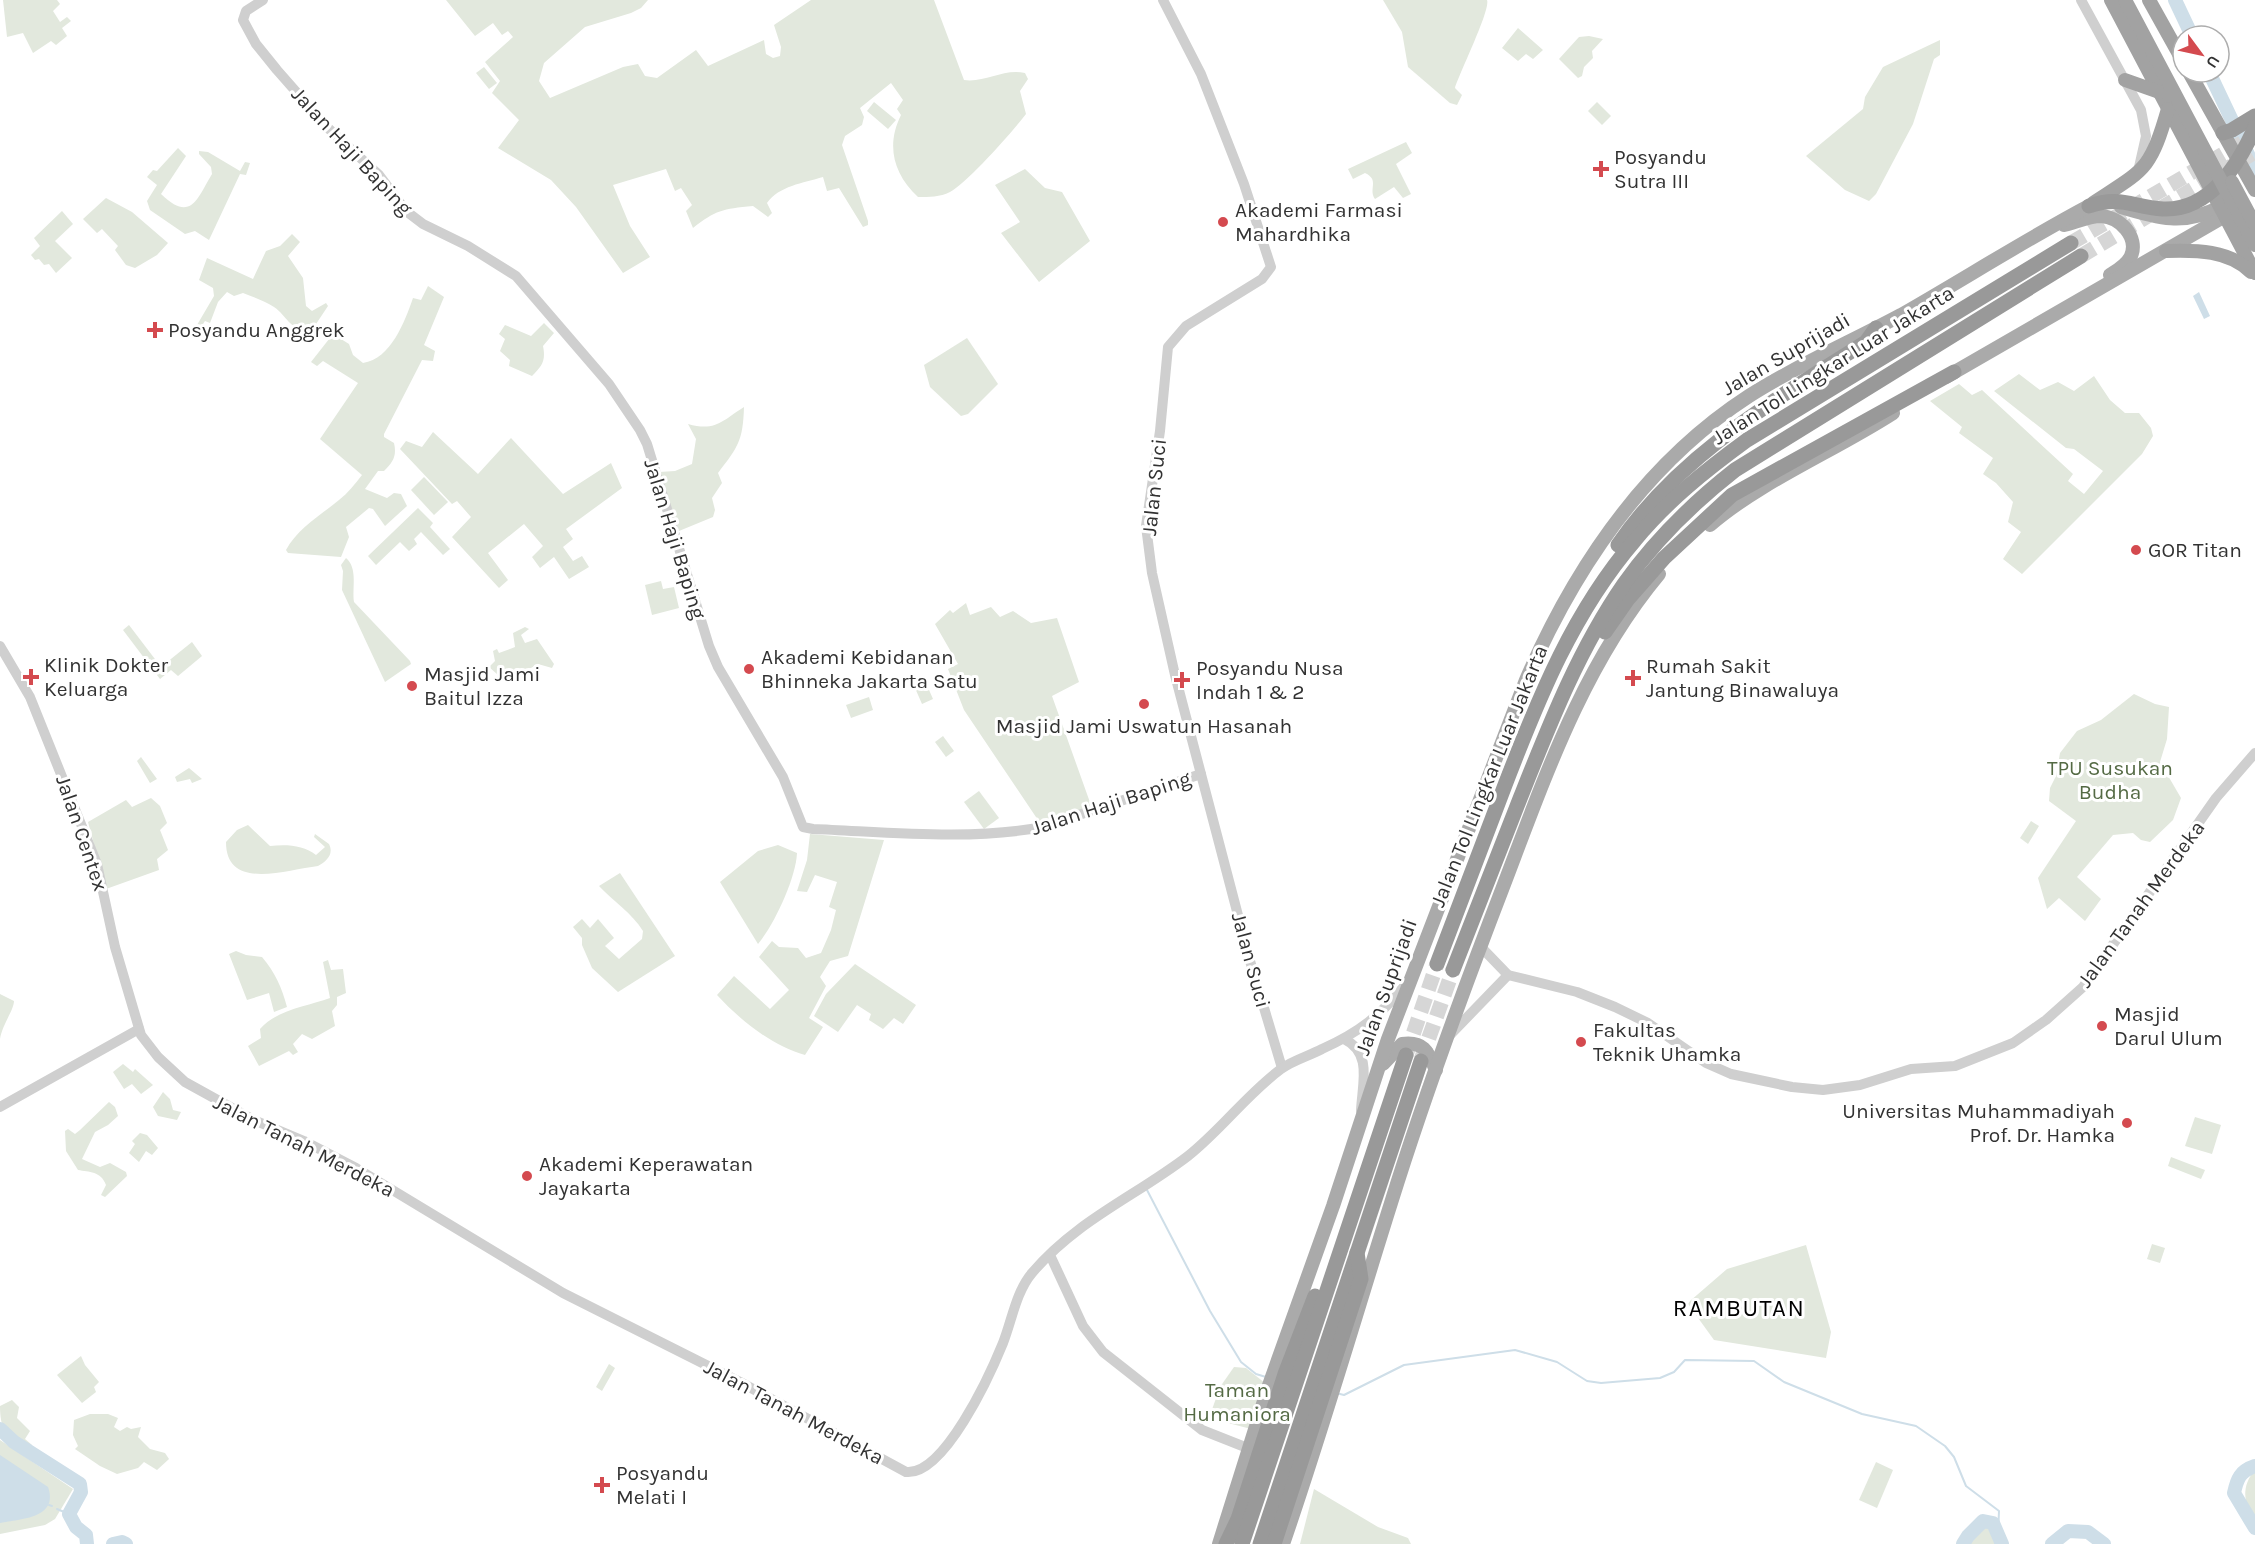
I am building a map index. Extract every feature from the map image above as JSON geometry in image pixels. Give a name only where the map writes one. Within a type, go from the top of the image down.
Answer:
[{"type":"highway","points":[[2111,0],[2213,190],[2255,274]]},
{"type":"highway","points":[[2126,0],[2255,245]]},
{"type":"highway","points":[[2135,0],[2255,225]]},
{"type":"highway","points":[[2150,0],[2171,39]]},
{"type":"highway","points":[[2126,80],[2159,92]]},
{"type":"highway","points":[[2201,84],[2241,126],[2243,151],[2255,191]]},
{"type":"highway","points":[[2089,206],[2144,169],[2154,154],[2168,109]]},
{"type":"highway","points":[[2089,206],[2111,200],[2172,209],[2192,203],[2213,190],[2243,151],[2241,126]]},
{"type":"highway","points":[[2213,190],[2255,191]]},
{"type":"highway","points":[[2222,211],[2255,191]]},
{"type":"highway","points":[[2234,235],[2234,220],[2238,213],[2243,208],[2255,207]]},
{"type":"highway","name":"Jalan Tol Lingkar Luar Jakarta","points":[[1437,964],[1541,692],[1560,652],[1607,575],[1635,540],[1665,507],[1709,468],[1746,440],[2071,243]]},
{"type":"highway","points":[[2166,251],[2191,250],[2221,255],[2238,261],[2255,274]]},
{"type":"highway","name":"Jalan Tol Lingkar Luar Jakarta","points":[[1453,970],[1537,754],[1575,668],[1612,603],[1638,566],[1675,524],[1723,480],[1751,459],[2081,256]]},
{"type":"highway","points":[[1560,652],[1572,615],[1586,592],[1622,540],[1659,494],[1710,446],[1866,342],[1876,328]]},
{"type":"highway","points":[[1575,668],[1664,558],[1725,501],[1786,464],[1954,372]]},
{"type":"highway","points":[[1226,1544],[1238,1519],[1286,1373],[1332,1252],[1344,1234],[1406,1055]]},
{"type":"highway","points":[[1274,1544],[1326,1383],[1357,1252],[1421,1061]]},
{"type":"highway","points":[[1242,1544],[1279,1393]]},
{"type":"highway","points":[[1260,1544],[1321,1400]]},
{"type":"main road","name":"Jalan Suprijadi","points":[[1286,1373],[1376,1076],[1526,680],[1558,612],[1597,546],[1623,511],[1655,476],[1722,415],[1751,394],[1876,328],[2089,206],[2109,204],[2155,218],[2175,220],[2222,211]]},
{"type":"main road","points":[[1326,1383],[1480,946],[1574,710],[1613,636],[1645,591],[1684,548],[1734,506],[1851,440],[1954,372],[2166,251],[2222,211]]},
{"type":"main road","points":[[2042,231],[2094,217],[2108,217],[2124,227],[2133,245],[2131,256],[2123,266],[2056,314]]},
{"type":"main road","points":[[1376,1076],[1394,1049],[1409,1043],[1427,1049],[1436,1070]]},
{"type":"main road","points":[[1219,1544],[1250,1449],[1279,1393]]},
{"type":"main road","points":[[1283,1544],[1321,1400]]},
{"type":"street","name":"Jalan Haji Baping","points":[[263,0],[246,11],[243,20],[256,44],[280,74],[328,128],[379,175],[406,211],[423,224],[468,246],[521,280],[553,322],[609,384],[640,430],[709,646],[718,667],[783,777],[803,826],[813,829],[891,832],[1019,831],[1043,827],[1201,774]]},
{"type":"street","name":"Jalan Suci","points":[[1163,0],[1202,74],[1244,184],[1271,267],[1262,279],[1186,326],[1171,342],[1166,355],[1160,431],[1146,518],[1146,536],[1159,606],[1201,774],[1282,1068]]},
{"type":"street","points":[[2081,0],[2126,80],[2145,124],[2145,147],[2135,176]]},
{"type":"street","name":"Jalan Centex","points":[[0,646],[30,698],[97,864],[115,947],[139,1029]]},
{"type":"street","name":"Jalan Tanah Merdeka","points":[[1508,975],[1577,992],[1615,1007],[1656,1027],[1723,1072],[1792,1087],[1835,1090],[1911,1069],[1966,1063],[2024,1036],[2060,1009],[2082,987],[2216,798],[2255,753]]},
{"type":"street","points":[[1448,1036],[1508,975],[1480,946]]},
{"type":"street","name":"Jalan Tanah Merdeka","points":[[139,1029],[158,1057],[198,1092],[357,1168],[564,1293],[742,1383],[906,1472],[925,1468],[952,1440],[998,1354],[1014,1306],[1031,1274],[1050,1255],[1094,1216],[1195,1150],[1282,1068],[1344,1040],[1380,1014],[1412,977]]},
{"type":"street","points":[[0,1107],[139,1029]]},
{"type":"street","points":[[1344,1040],[1356,1046],[1365,1065],[1361,1122]]},
{"type":"street","points":[[1050,1255],[1083,1326],[1103,1352],[1202,1430],[1250,1449]]},
{"type":"green space","points":[[3,0],[57,0],[60,4],[53,11],[60,22],[67,17],[71,21],[62,28],[67,36],[56,45],[51,41],[33,53],[23,33],[7,37]]},
{"type":"green space","points":[[446,0],[648,0],[641,8],[631,13],[585,27],[544,63],[539,81],[550,98],[623,67],[638,64],[645,76],[657,78],[696,50],[708,66],[764,40],[766,54],[773,58],[780,56],[781,47],[774,25],[811,0],[934,0],[964,80],[1010,72],[1025,73],[1028,79],[1020,91],[1026,114],[990,156],[958,187],[942,195],[918,197],[903,179],[894,159],[894,137],[901,115],[897,109],[903,100],[891,83],[860,108],[864,117],[862,125],[845,136],[842,145],[868,221],[868,225],[863,227],[839,188],[827,191],[823,177],[792,186],[772,197],[767,203],[772,213],[768,217],[753,206],[734,208],[720,211],[693,228],[686,211],[692,205],[681,188],[675,191],[666,169],[613,185],[630,226],[650,257],[623,273],[576,207],[551,180],[498,148],[519,120],[492,93],[500,81],[485,62],[513,37],[508,31],[502,35],[493,23],[475,36]]},
{"type":"green space","points":[[1383,0],[1487,0],[1480,28],[1455,88],[1462,95],[1457,105],[1450,103],[1408,67],[1402,32]]},
{"type":"green space","points":[[1518,28],[1543,50],[1533,59],[1526,54],[1518,61],[1502,48]]},
{"type":"green space","points":[[1589,36],[1603,39],[1592,51],[1593,58],[1584,67],[1582,76],[1578,78],[1559,59],[1579,37]]},
{"type":"green space","points":[[1940,40],[1940,55],[1934,59],[1913,124],[1876,194],[1869,201],[1845,190],[1806,156],[1863,109],[1865,97],[1883,67]]},
{"type":"green space","points":[[484,67],[497,83],[489,89],[476,73]]},
{"type":"green space","points":[[874,102],[896,120],[888,129],[867,111]]},
{"type":"green space","points":[[1597,102],[1611,116],[1602,125],[1588,111]]},
{"type":"green space","points":[[1406,142],[1412,153],[1396,164],[1411,194],[1403,198],[1394,187],[1375,199],[1372,179],[1365,173],[1353,179],[1348,169]]},
{"type":"green space","points":[[178,148],[186,156],[161,194],[180,207],[186,207],[197,199],[212,174],[211,167],[199,151],[208,152],[240,171],[245,162],[250,163],[246,175],[240,174],[209,240],[195,231],[185,234],[150,210],[147,201],[157,185],[147,177],[153,170],[157,171]]},
{"type":"green space","points":[[1025,169],[1045,188],[1062,192],[1090,241],[1039,282],[1001,233],[1020,222],[995,185]]},
{"type":"green space","points":[[106,198],[132,212],[168,243],[157,255],[135,268],[126,265],[115,250],[118,246],[102,229],[97,233],[83,219]]},
{"type":"green space","points":[[62,211],[73,224],[55,241],[72,258],[56,273],[49,264],[44,265],[31,255],[40,246],[34,238]]},
{"type":"green space","points":[[292,234],[300,242],[288,256],[303,278],[306,306],[312,311],[326,303],[328,306],[314,327],[307,331],[295,327],[267,303],[243,293],[234,296],[227,292],[218,302],[210,323],[205,321],[201,327],[197,325],[214,296],[213,288],[199,280],[207,258],[253,279],[266,251],[280,246]]},
{"type":"green space","points":[[428,286],[444,297],[424,345],[435,351],[433,361],[422,360],[384,434],[384,437],[394,443],[395,455],[392,462],[384,471],[378,471],[365,489],[387,498],[394,493],[401,494],[407,506],[385,526],[373,509],[369,508],[346,527],[349,537],[341,557],[288,553],[286,550],[296,535],[342,497],[362,475],[320,439],[358,383],[323,361],[317,366],[311,362],[333,334],[349,344],[353,355],[363,363],[373,360],[382,354],[396,338],[413,298],[421,300]]},
{"type":"green space","points":[[544,323],[554,333],[543,346],[543,359],[538,369],[532,376],[509,366],[510,360],[500,351],[505,339],[499,334],[505,325],[531,336]]},
{"type":"green space","points":[[967,338],[998,384],[968,414],[961,416],[930,387],[924,365]]},
{"type":"green space","points":[[2019,374],[2040,390],[2058,382],[2074,391],[2094,376],[2110,400],[2125,413],[2139,413],[2151,428],[2153,436],[2142,454],[2022,574],[2003,559],[2021,532],[2008,522],[2013,502],[1996,483],[1983,474],[1993,458],[1959,433],[1962,427],[1930,401],[1959,384],[1972,395],[1982,390],[2073,474],[2068,481],[2084,494],[2103,471],[2074,449],[2066,448],[1994,391]]},
{"type":"green space","points":[[744,407],[741,436],[718,473],[722,483],[712,498],[715,510],[713,517],[679,531],[659,472],[675,471],[692,464],[696,439],[688,424],[712,426]]},
{"type":"green space","points":[[433,432],[478,474],[511,438],[563,494],[611,463],[622,488],[566,529],[573,539],[563,547],[573,561],[582,556],[589,567],[569,579],[554,557],[540,568],[532,557],[543,546],[524,524],[488,553],[508,580],[499,588],[452,537],[471,517],[457,501],[452,504],[400,449],[406,441],[422,447]]},
{"type":"green space","points":[[424,477],[448,502],[434,515],[411,490]]},
{"type":"green space","points":[[418,508],[433,523],[430,527],[450,549],[443,555],[421,532],[414,539],[417,544],[409,551],[400,542],[376,565],[368,556]]},
{"type":"green space","points":[[346,558],[352,567],[354,602],[411,664],[385,682],[342,590],[341,565]]},
{"type":"green space","points":[[661,581],[663,589],[674,587],[679,608],[652,615],[645,585]]},
{"type":"green space","points":[[966,603],[970,615],[991,607],[1000,617],[1013,611],[1031,623],[1057,618],[1079,682],[1052,696],[1092,808],[1042,826],[964,710],[948,669],[958,664],[935,624],[950,610],[953,613]]},
{"type":"green space","points":[[129,625],[161,667],[192,642],[202,656],[178,676],[171,670],[160,679],[123,630]]},
{"type":"green space","points":[[525,627],[529,629],[521,635],[525,643],[537,639],[554,664],[552,668],[538,664],[506,682],[489,667],[495,661],[493,651],[497,649],[499,653],[515,647],[513,633]]},
{"type":"green space","points":[[926,683],[933,699],[922,704],[915,688]]},
{"type":"green space","name":"TPU Susukan Budha","points":[[2134,694],[2155,704],[2169,707],[2167,739],[2160,762],[2181,798],[2173,820],[2150,842],[2141,840],[2133,833],[2113,835],[2077,877],[2101,899],[2085,921],[2059,898],[2047,909],[2038,878],[2076,821],[2049,801],[2050,788],[2056,776],[2060,753],[2077,731],[2101,720]]},
{"type":"green space","points":[[869,697],[873,710],[851,718],[846,705]]},
{"type":"green space","points":[[943,736],[954,751],[946,757],[935,742]]},
{"type":"green space","points":[[141,757],[157,779],[150,783],[137,761]]},
{"type":"green space","points":[[189,768],[202,779],[192,783],[190,779],[177,782],[175,777]]},
{"type":"green space","points":[[979,791],[999,818],[984,829],[964,802]]},
{"type":"green space","points":[[151,798],[160,806],[167,823],[160,830],[168,850],[157,859],[159,870],[106,889],[88,822],[126,800],[132,807]]},
{"type":"green space","points":[[2031,821],[2039,826],[2028,844],[2020,838]]},
{"type":"green space","points":[[248,825],[270,846],[294,846],[316,855],[325,847],[314,837],[315,834],[329,844],[330,854],[318,866],[274,873],[246,872],[236,867],[229,857],[226,842],[237,830]]},
{"type":"green space","points":[[810,834],[884,840],[848,956],[830,961],[820,977],[826,986],[809,1018],[823,1027],[805,1055],[757,1031],[717,995],[734,976],[770,1009],[789,990],[759,957],[772,941],[779,947],[798,948],[806,958],[821,953],[831,930],[836,910],[829,907],[837,882],[815,875],[807,892],[797,891],[807,860]]},
{"type":"green space","points":[[778,845],[797,853],[796,863],[783,901],[758,944],[720,882],[758,851]]},
{"type":"green space","points":[[620,873],[675,956],[618,992],[592,968],[582,945],[582,938],[573,927],[582,919],[590,928],[598,919],[614,938],[605,946],[619,959],[642,939],[643,931],[639,925],[599,886]]},
{"type":"green space","points":[[236,951],[262,957],[277,980],[287,1007],[274,1012],[269,993],[247,1000],[229,954]]},
{"type":"green space","points":[[328,960],[331,970],[343,969],[346,993],[337,997],[337,1005],[332,1011],[335,1026],[312,1039],[302,1034],[293,1044],[298,1052],[293,1055],[289,1051],[259,1066],[248,1046],[261,1038],[260,1029],[283,1013],[330,998],[323,962]]},
{"type":"green space","points":[[855,964],[916,1005],[903,1024],[894,1018],[883,1029],[869,1020],[871,1014],[857,1005],[838,1032],[814,1016],[826,994]]},
{"type":"green space","points":[[0,994],[14,1001],[0,1039]]},
{"type":"green space","points":[[123,1064],[133,1072],[135,1069],[153,1085],[141,1094],[132,1084],[124,1089],[113,1072]]},
{"type":"green space","points":[[163,1092],[170,1099],[173,1110],[181,1112],[177,1120],[158,1116],[153,1107]]},
{"type":"green space","points":[[109,1102],[115,1107],[118,1116],[95,1132],[82,1159],[100,1167],[110,1163],[126,1172],[127,1176],[105,1197],[101,1195],[106,1185],[104,1180],[94,1173],[78,1170],[66,1151],[65,1131],[68,1129],[75,1134]]},
{"type":"green space","points":[[2195,1117],[2221,1125],[2212,1154],[2185,1146]]},
{"type":"green space","points":[[140,1133],[147,1135],[158,1148],[152,1155],[146,1151],[139,1162],[129,1153],[135,1144],[132,1141]]},
{"type":"green space","points":[[2171,1157],[2205,1170],[2201,1179],[2168,1166]]},
{"type":"green space","points":[[2152,1244],[2165,1248],[2160,1263],[2147,1259]]},
{"type":"green space","points":[[1806,1245],[1831,1332],[1826,1358],[1714,1340],[1688,1304],[1690,1301],[1727,1269]]},
{"type":"green space","points":[[81,1356],[85,1365],[99,1382],[94,1387],[96,1392],[82,1403],[57,1375]]},
{"type":"green space","points":[[609,1364],[615,1368],[602,1391],[596,1387]]},
{"type":"green space","name":"Taman Humaniora","points":[[1234,1367],[1246,1368],[1265,1383],[1251,1429],[1209,1418],[1220,1387]]},
{"type":"green space","points":[[12,1400],[19,1407],[17,1418],[30,1431],[25,1439],[32,1445],[29,1449],[10,1438],[3,1427],[0,1406]]},
{"type":"green space","points":[[90,1414],[108,1414],[118,1418],[114,1427],[120,1431],[127,1427],[131,1429],[141,1427],[138,1437],[150,1449],[165,1453],[169,1459],[157,1470],[144,1462],[138,1468],[117,1474],[100,1466],[75,1449],[78,1446],[73,1435],[74,1420]]},
{"type":"green space","points":[[0,1440],[73,1489],[55,1519],[45,1525],[0,1534]]},
{"type":"green space","points":[[1876,1462],[1893,1470],[1877,1508],[1859,1500]]},
{"type":"green space","points":[[2255,1470],[2255,1519],[2248,1507],[2245,1494],[2247,1482]]},
{"type":"green space","points":[[1314,1489],[1378,1527],[1408,1538],[1411,1544],[1300,1544]]},
{"type":"green space","points":[[1983,1522],[1992,1524],[1999,1544],[1965,1544]]},
{"type":"shaded area","points":[[2199,292],[2210,316],[2204,319],[2193,296]]},
{"type":"shaded area","points":[[0,1455],[48,1487],[50,1497],[43,1511],[27,1518],[0,1523]]},
{"type":"waterway","points":[[2175,0],[2186,24]]},
{"type":"waterway","points":[[2215,84],[2255,169]]},
{"type":"waterway","points":[[1147,1190],[1210,1311],[1241,1362],[1256,1374],[1266,1377]]},
{"type":"waterway","points":[[1336,1393],[1344,1395],[1404,1365],[1515,1350],[1557,1362],[1587,1381],[1601,1383],[1660,1378],[1674,1372],[1685,1360],[1754,1361],[1784,1382],[1862,1414],[1916,1426],[1945,1446],[1954,1457],[1966,1486],[1999,1511],[1998,1535]]},
{"type":"waterway","points":[[0,1429],[14,1442],[80,1484],[81,1492],[69,1514],[76,1527],[86,1535],[87,1544]]},
{"type":"waterway","points":[[2255,1466],[2240,1476],[2234,1493],[2255,1528]]},
{"type":"waterway","points":[[57,1509],[69,1514]]},
{"type":"waterway","points":[[1963,1544],[1983,1521],[1993,1523],[2002,1544]]},
{"type":"waterway","points":[[2052,1544],[2068,1531],[2088,1532],[2104,1544]]},
{"type":"waterway","points":[[113,1544],[122,1542],[126,1544]]},
{"type":"tunnel","points":[[2071,243],[2242,143]]},
{"type":"tunnel","points":[[2081,256],[2255,152]]},
{"type":"tunnel","points":[[1406,1055],[1437,964]]},
{"type":"tunnel","points":[[1421,1060],[1453,970]]},
{"type":"place","name":"Posyandu Sutra III","points":[[1601,169]]},
{"type":"place","name":"Akademi Farmasi Mahardhika","points":[[1223,222]]},
{"type":"place","name":"Posyandu Anggrek","points":[[155,330]]},
{"type":"place","name":"GOR Titan","points":[[2136,550]]},
{"type":"place","name":"Akademi Kebidanan Bhinneka Jakarta Satu","points":[[749,669]]},
{"type":"place","name":"Klinik Dokter Keluarga","points":[[31,677]]},
{"type":"place","name":"Rumah Sakit Jantung Binawaluya","points":[[1633,678]]},
{"type":"place","name":"Posyandu Nusa Indah 1 & 2","points":[[1182,680]]},
{"type":"place","name":"Masjid Jami Baitul Izza","points":[[412,686]]},
{"type":"place","name":"Masjid Jami Uswatun Hasanah","points":[[1144,704]]},
{"type":"place","name":"Masjid Darul Ulum","points":[[2102,1026]]},
{"type":"place","name":"Fakultas Teknik Uhamka","points":[[1581,1042]]},
{"type":"place","name":"Universitas Muhammadiyah Prof. Dr. Hamka","points":[[2127,1123]]},
{"type":"place","name":"Akademi Keperawatan Jayakarta","points":[[527,1176]]},
{"type":"place","name":"Posyandu Melati I","points":[[602,1485]]},
{"type":"district","name":"RAMBUTAN","points":[[1739,1308]]}]
